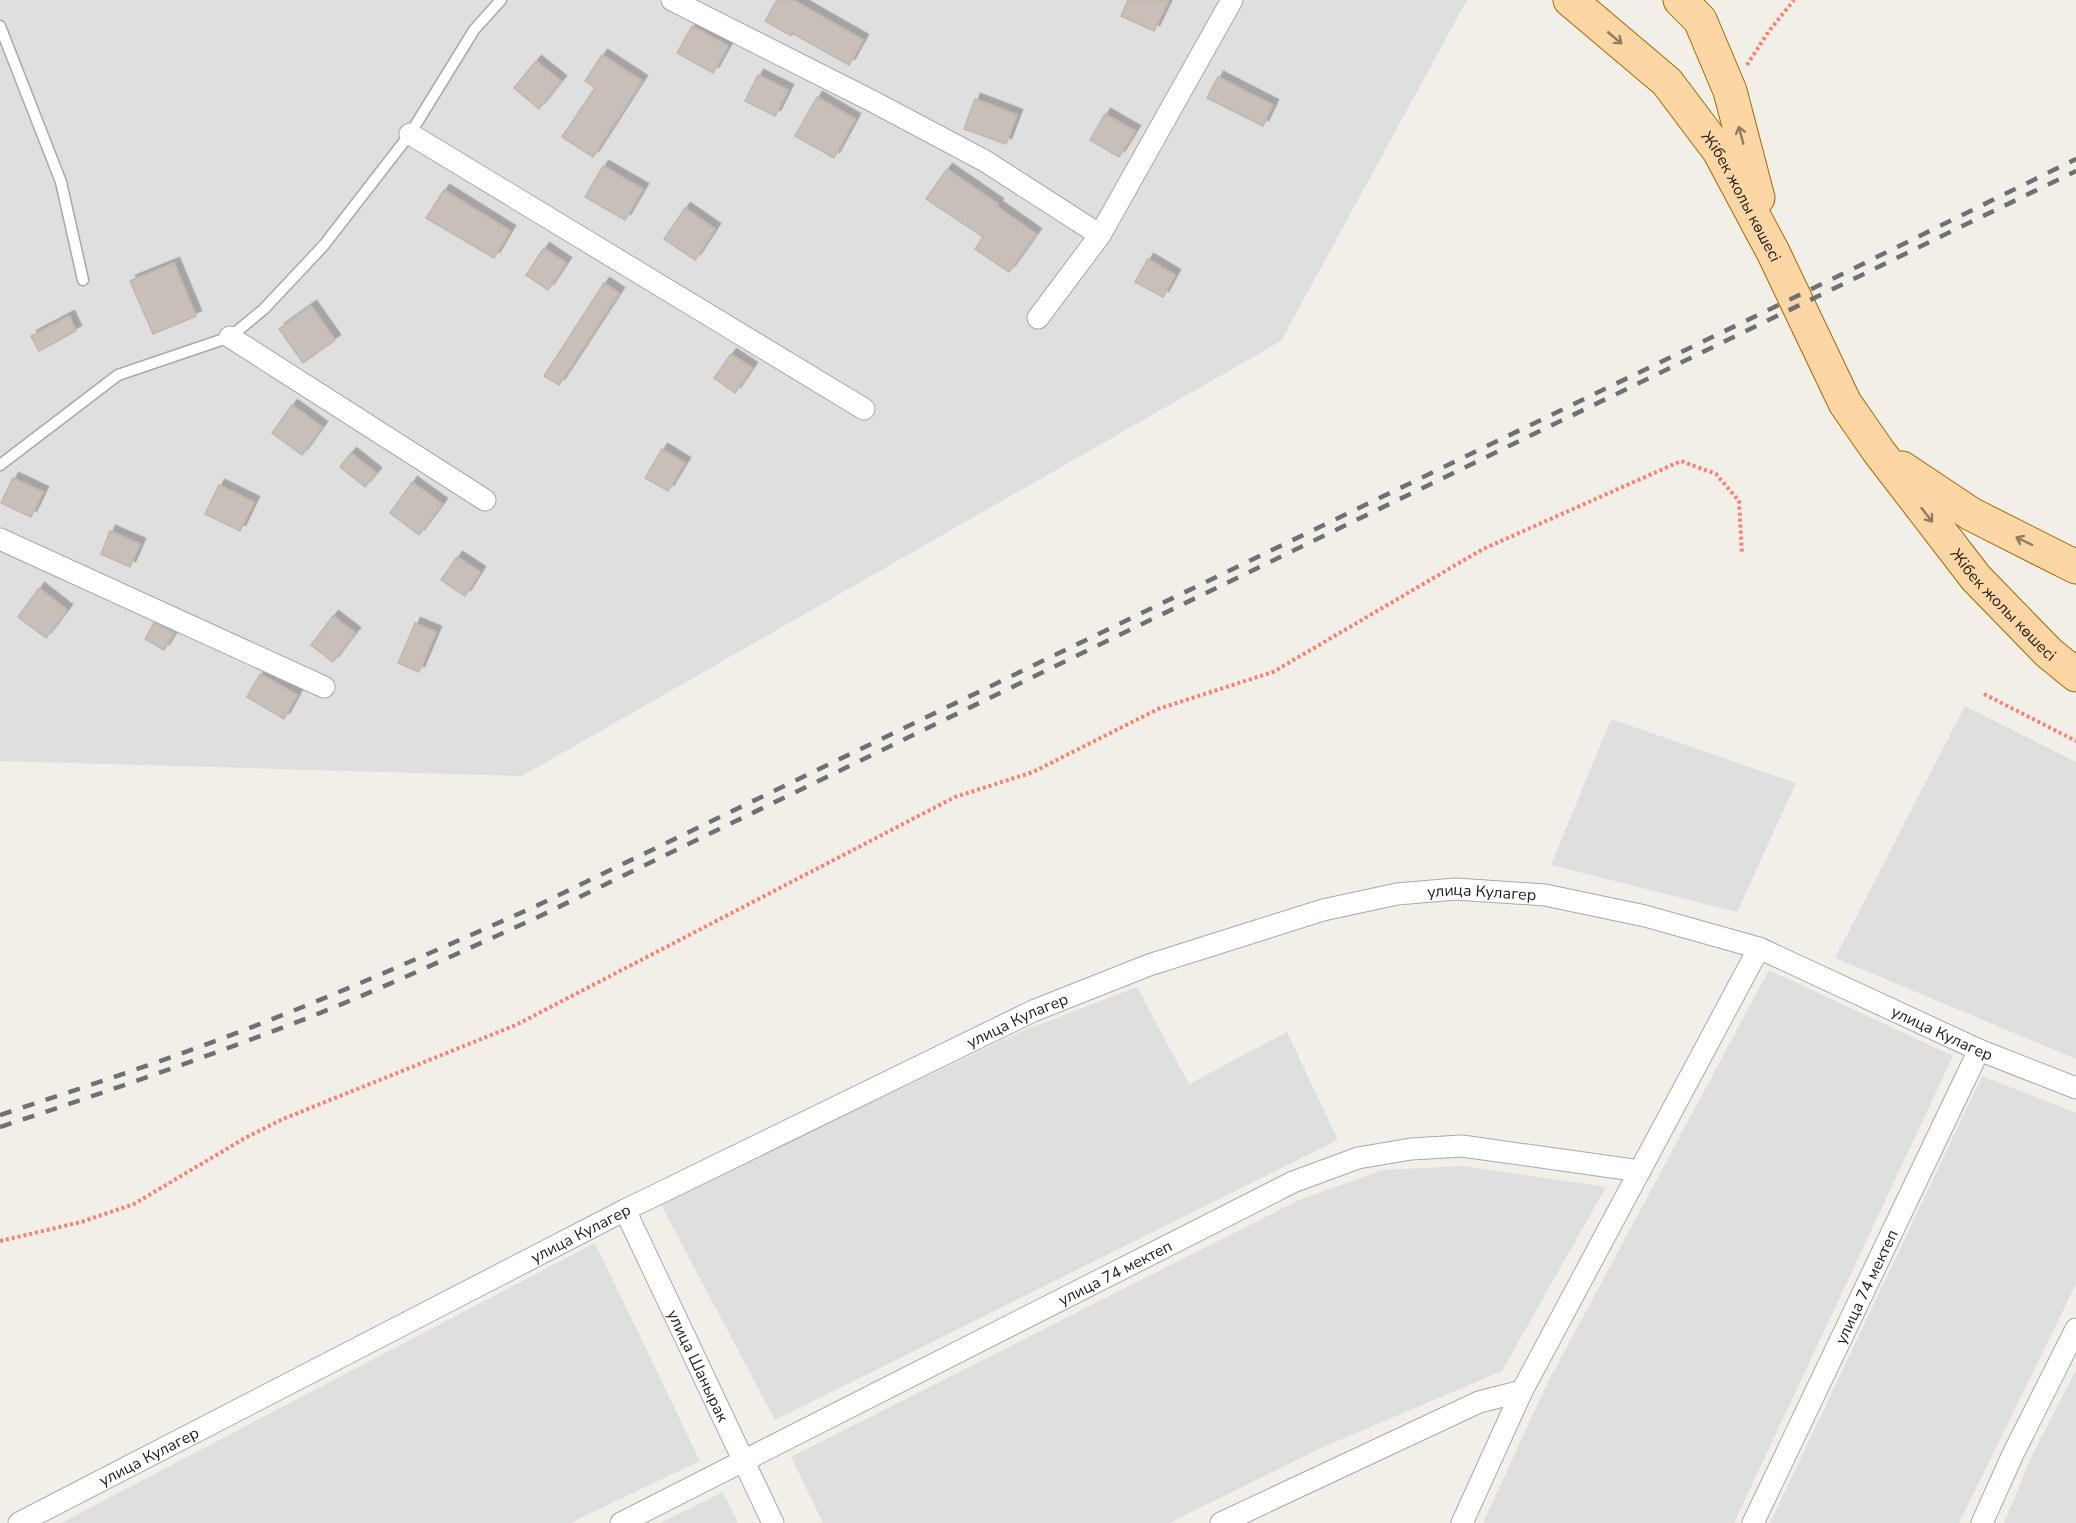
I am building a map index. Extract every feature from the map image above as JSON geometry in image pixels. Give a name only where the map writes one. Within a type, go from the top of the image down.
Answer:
[{"type":"main road","name":"Жібек жолы көшесі","points":[[1570,0],[1667,82],[1719,151],[1773,252],[1845,403],[1879,452],[1976,578],[2049,653],[2076,675]]},
{"type":"main road","name":"Жібек жолы көшесі","points":[[1680,0],[1700,20],[1730,92],[1773,252]]},
{"type":"main road","points":[[1879,452],[1971,514],[2076,567]]},
{"type":"street","points":[[672,0],[985,161],[1100,235]]},
{"type":"street","points":[[1038,318],[1100,235],[1232,0]]},
{"type":"street","points":[[410,134],[864,409]]},
{"type":"street","points":[[230,337],[486,500]]},
{"type":"street","points":[[0,539],[324,687]]},
{"type":"street","name":"улица Кулагер","points":[[19,1523],[626,1210],[1033,1011],[1149,965],[1323,910],[1397,894],[1456,889],[1545,895],[1645,916],[1759,948],[1979,1050],[2076,1088]]},
{"type":"street","points":[[1462,1523],[1521,1390],[1759,948]]},
{"type":"street","name":"улица 74 мектеп","points":[[1753,1523],[1979,1050]]},
{"type":"street","name":"улица 74 мектеп","points":[[621,1523],[1293,1182],[1358,1158],[1411,1149],[1462,1146],[1640,1171]]},
{"type":"street","name":"улица Шанырак","points":[[626,1210],[774,1523]]},
{"type":"street","points":[[1982,1523],[2013,1454],[2076,1329]]},
{"type":"street","points":[[1221,1523],[1479,1402],[1521,1390]]},
{"type":"lane","points":[[0,465],[118,375],[230,337],[264,309],[324,245],[410,134],[474,30],[501,0]]},
{"type":"lane","points":[[0,26],[61,182],[83,280]]},
{"type":"path","points":[[1730,92],[1769,31],[1794,0]]},
{"type":"path","points":[[0,1241],[81,1222],[134,1204],[245,1138],[283,1119],[516,1024],[955,796],[1033,772],[1158,709],[1273,672],[1483,549],[1681,461],[1716,474],[1738,501],[1742,554]]},
{"type":"path","points":[[1984,694],[2076,741]]},
{"type":"shaded area","points":[[0,0],[1467,0],[1281,341],[522,776],[0,761]]},
{"type":"shaded area","points":[[1965,706],[2076,762],[2076,1059],[1835,958]]},
{"type":"shaded area","points":[[1611,719],[1796,783],[1737,912],[1551,865]]},
{"type":"shaded area","points":[[1769,970],[1953,1056],[1734,1523],[1483,1523],[1546,1386]]},
{"type":"shaded area","points":[[1137,987],[1189,1084],[1287,1032],[1338,1140],[775,1420],[660,1203],[1020,1032]]},
{"type":"shaded area","points":[[1982,1076],[2076,1113],[2076,1284],[1959,1523],[1770,1523]]},
{"type":"shaded area","points":[[1463,1166],[1606,1187],[1502,1371],[1321,1448],[1169,1523],[823,1523],[791,1457],[1297,1201],[1382,1170]]},
{"type":"shaded area","points":[[595,1243],[700,1461],[570,1523],[61,1523]]},
{"type":"shaded area","points":[[2076,1370],[2076,1523],[2004,1523],[2030,1460]]},
{"type":"shaded area","points":[[723,1492],[738,1523],[660,1523]]},
{"type":"building","points":[[777,0],[793,0],[863,40],[849,65],[792,33],[791,36],[765,21]]},
{"type":"building","points":[[1128,0],[1169,0],[1154,31],[1121,16]]},
{"type":"building","points":[[692,26],[728,46],[713,73],[677,53]]},
{"type":"building","points":[[602,55],[642,81],[593,157],[562,137],[595,88],[585,81]]},
{"type":"building","points":[[536,61],[561,81],[539,109],[514,88]]},
{"type":"building","points":[[758,75],[788,90],[775,116],[745,101]]},
{"type":"building","points":[[1218,77],[1273,105],[1263,126],[1207,98]]},
{"type":"building","points":[[817,97],[855,119],[834,158],[795,136]]},
{"type":"building","points":[[975,99],[1017,115],[1006,144],[964,129]]},
{"type":"building","points":[[1105,114],[1135,131],[1119,157],[1090,140]]},
{"type":"building","points":[[603,166],[643,189],[625,220],[585,197]]},
{"type":"building","points":[[947,169],[998,204],[996,206],[1036,234],[1009,272],[975,249],[983,237],[926,199]]},
{"type":"building","points":[[444,190],[510,231],[494,258],[426,218]]},
{"type":"building","points":[[685,208],[715,229],[695,260],[664,239]]},
{"type":"building","points":[[544,248],[566,263],[548,290],[526,275]]},
{"type":"building","points":[[1148,259],[1175,275],[1163,297],[1135,282]]},
{"type":"building","points":[[174,263],[196,316],[153,334],[130,281]]},
{"type":"building","points":[[604,283],[619,293],[559,385],[544,376]]},
{"type":"building","points":[[311,306],[335,340],[303,363],[279,329]]},
{"type":"building","points":[[69,316],[76,331],[39,351],[31,336]]},
{"type":"building","points":[[731,354],[752,368],[735,393],[714,378]]},
{"type":"building","points":[[292,405],[322,427],[302,455],[272,433]]},
{"type":"building","points":[[662,449],[685,463],[668,491],[645,478]]},
{"type":"building","points":[[351,453],[376,473],[365,487],[340,467]]},
{"type":"building","points":[[13,478],[43,492],[31,517],[1,503]]},
{"type":"building","points":[[412,482],[442,504],[419,535],[390,513]]},
{"type":"building","points":[[219,485],[254,502],[240,531],[205,514]]},
{"type":"building","points":[[110,531],[140,544],[130,567],[101,554]]},
{"type":"building","points":[[457,557],[480,572],[465,596],[441,580]]},
{"type":"building","points":[[39,588],[67,610],[46,638],[18,617]]},
{"type":"building","points":[[333,616],[355,633],[333,662],[311,645]]},
{"type":"building","points":[[154,623],[174,633],[164,650],[145,639]]},
{"type":"building","points":[[415,623],[436,632],[419,672],[398,663]]},
{"type":"building","points":[[260,674],[297,695],[284,719],[247,697]]},
{"type":"railway","points":[[0,1115],[170,1058],[270,1020],[534,907],[2076,159]]},
{"type":"railway","points":[[0,1127],[170,1069],[305,1019],[406,977],[538,917],[2076,171]]}]
